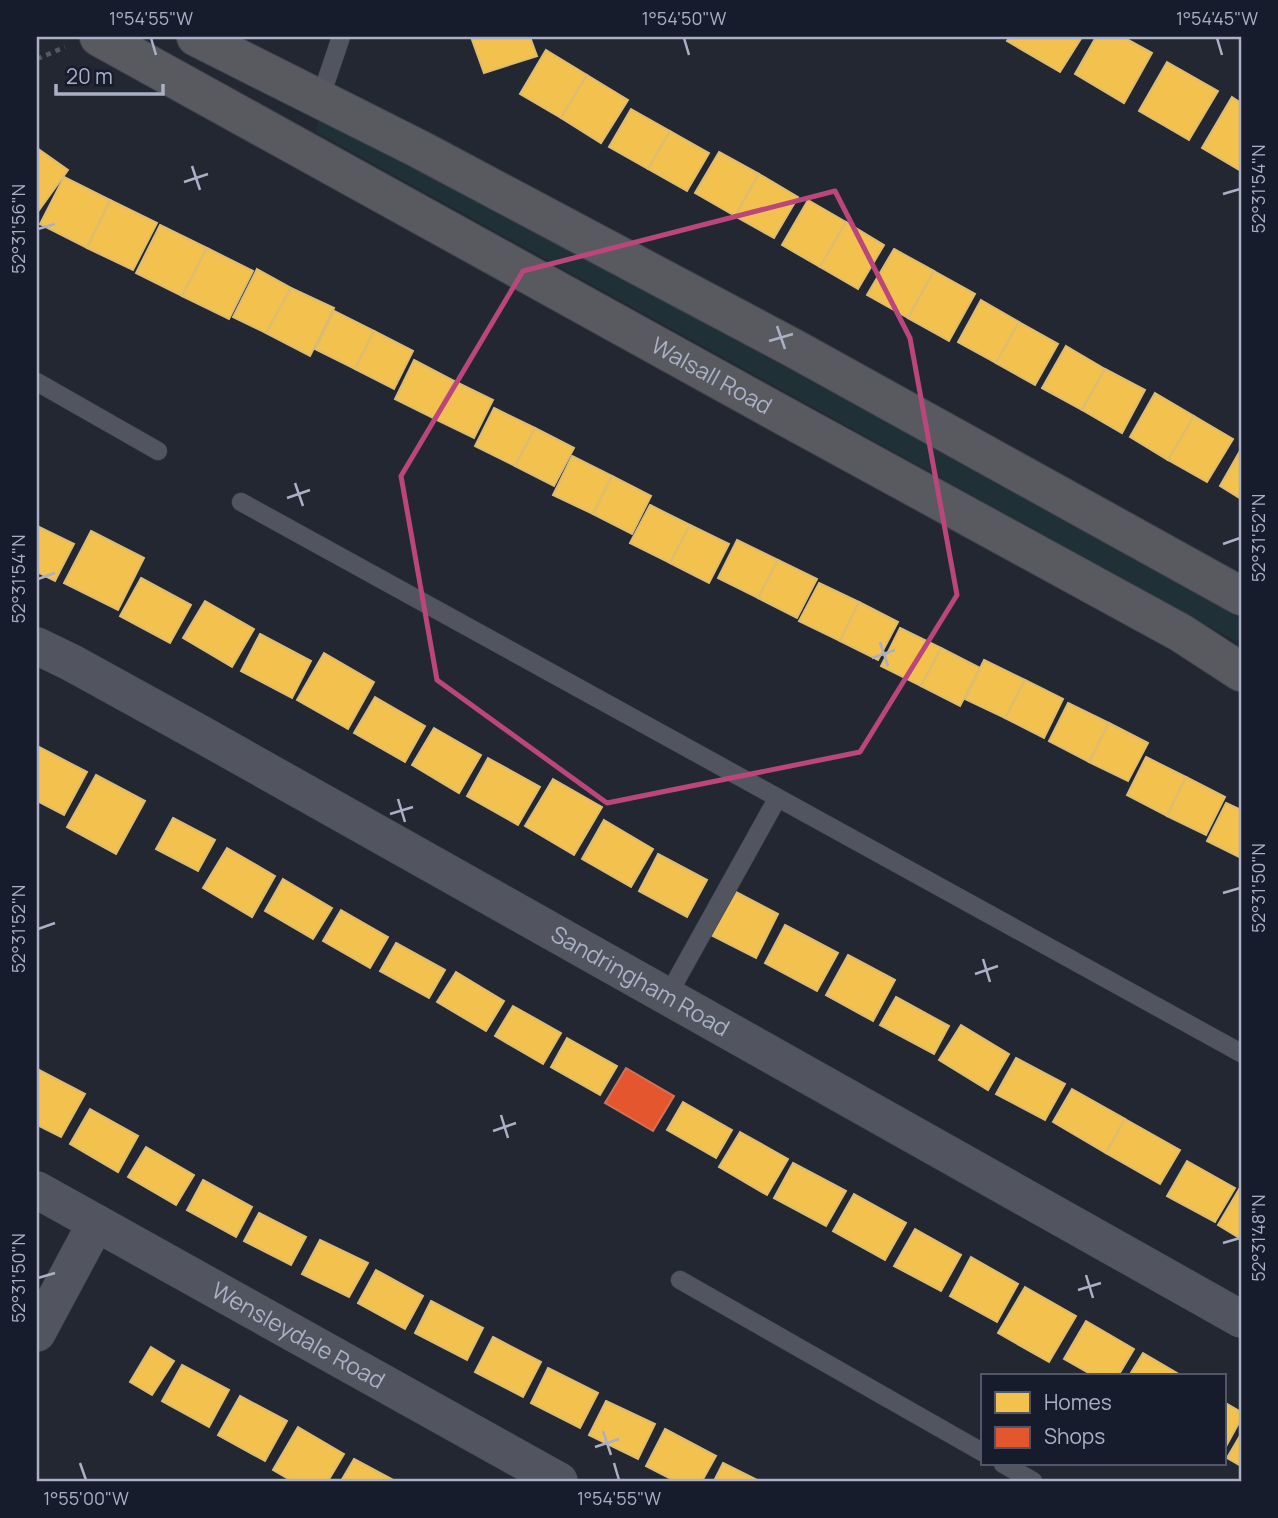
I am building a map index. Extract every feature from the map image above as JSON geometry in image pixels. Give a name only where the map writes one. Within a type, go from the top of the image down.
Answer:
[{"type":"highway","name":"Walsall Road","points":[[99,37],[1181,633],[1241,672]]},
{"type":"highway","points":[[204,41],[419,149],[794,349],[1241,596]]},
{"type":"street","name":"Sandringham Road","points":[[37,646],[199,733],[668,995],[1241,1320]]},
{"type":"street","name":"Wensleydale Road","points":[[37,1190],[559,1481]]},
{"type":"street","points":[[37,1333],[96,1223]]},
{"type":"lane","points":[[320,99],[341,37]]},
{"type":"lane","points":[[37,382],[158,451]]},
{"type":"lane","points":[[241,502],[1241,1054]]},
{"type":"lane","points":[[668,995],[777,799]]},
{"type":"lane","points":[[680,1280],[981,1451]]},
{"type":"lane","points":[[1007,1466],[1033,1481]]},
{"type":"highlighted area","points":[[835,191],[910,338],[957,595],[860,752],[607,803],[437,680],[401,476],[523,271]]},
{"type":"shaded area","points":[[320,114],[1241,619],[1241,636],[1237,642],[316,132]]},
{"type":"building: Homes","points":[[471,37],[530,37],[537,56],[484,73]]},
{"type":"building: Homes","points":[[1010,37],[1082,37],[1060,72],[1007,41]]},
{"type":"building: Homes","points":[[1096,37],[1123,37],[1152,53],[1124,103],[1075,74]]},
{"type":"building: Homes","points":[[546,50],[587,75],[561,118],[520,94]]},
{"type":"building: Homes","points":[[1167,62],[1218,91],[1189,140],[1139,111]]},
{"type":"building: Homes","points":[[587,75],[628,100],[601,143],[561,118]]},
{"type":"building: Homes","points":[[1232,97],[1241,103],[1241,171],[1202,148]]},
{"type":"building: Homes","points":[[631,109],[670,131],[648,169],[609,147]]},
{"type":"building: Homes","points":[[670,131],[709,153],[687,191],[648,169]]},
{"type":"building: Homes","points":[[37,148],[68,170],[37,213]]},
{"type":"building: Homes","points":[[719,152],[759,174],[735,216],[695,193]]},
{"type":"building: Homes","points":[[759,174],[798,197],[774,238],[735,216]]},
{"type":"building: Homes","points":[[64,177],[110,200],[87,248],[40,224]]},
{"type":"building: Homes","points":[[110,200],[157,223],[133,270],[87,248]]},
{"type":"building: Homes","points":[[808,200],[846,222],[820,267],[782,245]]},
{"type":"building: Homes","points":[[846,222],[884,245],[858,289],[820,267]]},
{"type":"building: Homes","points":[[160,225],[207,248],[182,296],[136,273]]},
{"type":"building: Homes","points":[[207,248],[253,271],[229,319],[182,296]]},
{"type":"building: Homes","points":[[894,249],[934,271],[908,318],[867,295]]},
{"type":"building: Homes","points":[[257,269],[291,288],[266,333],[233,317]]},
{"type":"building: Homes","points":[[934,271],[975,294],[949,341],[908,318]]},
{"type":"building: Homes","points":[[291,288],[334,308],[310,356],[266,333]]},
{"type":"building: Homes","points":[[981,300],[1019,322],[996,363],[958,342]]},
{"type":"building: Homes","points":[[334,311],[374,331],[355,369],[315,349]]},
{"type":"building: Homes","points":[[1019,322],[1058,344],[1035,385],[996,363]]},
{"type":"building: Homes","points":[[374,331],[413,351],[394,389],[355,369]]},
{"type":"building: Homes","points":[[1066,346],[1105,369],[1082,410],[1042,388]]},
{"type":"building: Homes","points":[[414,360],[454,381],[435,419],[395,399]]},
{"type":"building: Homes","points":[[1105,369],[1145,390],[1122,433],[1082,410]]},
{"type":"building: Homes","points":[[454,381],[493,400],[474,438],[435,419]]},
{"type":"building: Homes","points":[[1155,393],[1194,416],[1168,460],[1130,437]]},
{"type":"building: Homes","points":[[494,408],[535,428],[515,466],[475,446]]},
{"type":"building: Homes","points":[[1194,416],[1233,439],[1207,482],[1168,460]]},
{"type":"building: Homes","points":[[535,428],[574,448],[554,486],[515,466]]},
{"type":"building: Homes","points":[[1241,449],[1241,499],[1220,486]]},
{"type":"building: Homes","points":[[572,456],[612,476],[593,514],[553,495]]},
{"type":"building: Homes","points":[[612,476],[651,496],[632,534],[593,514]]},
{"type":"building: Homes","points":[[650,505],[690,525],[670,563],[630,543]]},
{"type":"building: Homes","points":[[690,525],[729,544],[709,583],[670,563]]},
{"type":"building: Homes","points":[[37,526],[74,544],[55,581],[37,572]]},
{"type":"building: Homes","points":[[91,531],[144,558],[118,610],[64,583]]},
{"type":"building: Homes","points":[[737,540],[778,560],[758,598],[718,578]]},
{"type":"building: Homes","points":[[778,560],[817,579],[797,618],[758,598]]},
{"type":"building: Homes","points":[[141,578],[191,605],[170,643],[120,616]]},
{"type":"building: Homes","points":[[819,583],[859,602],[840,641],[799,621]]},
{"type":"building: Homes","points":[[205,601],[254,629],[232,667],[183,638]]},
{"type":"building: Homes","points":[[859,602],[898,622],[878,660],[840,641]]},
{"type":"building: Homes","points":[[900,628],[941,648],[921,686],[881,666]]},
{"type":"building: Homes","points":[[260,634],[311,661],[292,698],[241,671]]},
{"type":"building: Homes","points":[[941,648],[980,668],[960,706],[921,686]]},
{"type":"building: Homes","points":[[324,653],[374,682],[348,729],[297,700]]},
{"type":"building: Homes","points":[[984,660],[1025,680],[1005,718],[965,699]]},
{"type":"building: Homes","points":[[1025,680],[1063,699],[1044,738],[1005,718]]},
{"type":"building: Homes","points":[[375,697],[425,726],[405,762],[354,733]]},
{"type":"building: Homes","points":[[1068,703],[1109,723],[1089,762],[1049,741]]},
{"type":"building: Homes","points":[[1109,723],[1148,743],[1128,781],[1089,762]]},
{"type":"building: Homes","points":[[434,728],[481,755],[459,793],[412,765]]},
{"type":"building: Homes","points":[[37,746],[87,772],[64,815],[37,801]]},
{"type":"building: Homes","points":[[1146,757],[1186,777],[1167,816],[1127,795]]},
{"type":"building: Homes","points":[[488,758],[540,787],[518,825],[467,796]]},
{"type":"building: Homes","points":[[96,775],[145,801],[116,854],[67,827]]},
{"type":"building: Homes","points":[[1186,777],[1225,797],[1206,835],[1167,816]]},
{"type":"building: Homes","points":[[553,779],[602,807],[574,855],[525,826]]},
{"type":"building: Homes","points":[[1226,803],[1241,810],[1241,858],[1207,841]]},
{"type":"building: Homes","points":[[173,818],[215,840],[198,871],[156,849]]},
{"type":"building: Homes","points":[[604,820],[653,849],[631,887],[582,859]]},
{"type":"building: Homes","points":[[227,848],[275,876],[252,917],[203,888]]},
{"type":"building: Homes","points":[[658,854],[707,880],[687,917],[639,891]]},
{"type":"building: Homes","points":[[283,879],[332,908],[313,939],[265,911]]},
{"type":"building: Homes","points":[[734,891],[778,914],[756,958],[711,935]]},
{"type":"building: Homes","points":[[341,910],[388,937],[370,968],[323,941]]},
{"type":"building: Homes","points":[[785,925],[838,953],[817,991],[765,963]]},
{"type":"building: Homes","points":[[396,943],[445,970],[429,998],[380,971]]},
{"type":"building: Homes","points":[[848,955],[895,980],[873,1021],[826,995]]},
{"type":"building: Homes","points":[[456,972],[504,1001],[486,1031],[437,1002]]},
{"type":"building: Homes","points":[[896,997],[949,1026],[934,1054],[880,1025]]},
{"type":"building: Homes","points":[[513,1006],[561,1033],[543,1064],[495,1036]]},
{"type":"building: Homes","points":[[961,1025],[1009,1054],[988,1090],[939,1060]]},
{"type":"building: Homes","points":[[567,1038],[617,1066],[600,1095],[551,1067]]},
{"type":"building: Homes","points":[[1016,1058],[1065,1084],[1045,1120],[996,1094]]},
{"type":"building: Homes","points":[[39,1070],[85,1094],[61,1137],[37,1125]]},
{"type":"building: Homes","points":[[1072,1089],[1125,1119],[1106,1153],[1053,1122]]},
{"type":"building: Homes","points":[[683,1102],[732,1130],[716,1158],[667,1130]]},
{"type":"building: Homes","points":[[90,1109],[138,1136],[118,1172],[70,1144]]},
{"type":"building: Homes","points":[[1125,1119],[1180,1150],[1160,1184],[1106,1153]]},
{"type":"building: Homes","points":[[740,1132],[788,1159],[767,1195],[719,1167]]},
{"type":"building: Homes","points":[[146,1147],[194,1175],[176,1205],[128,1177]]},
{"type":"building: Homes","points":[[1187,1161],[1235,1188],[1215,1222],[1167,1196]]},
{"type":"building: Homes","points":[[793,1163],[846,1191],[826,1226],[774,1198]]},
{"type":"building: Homes","points":[[203,1180],[252,1207],[236,1237],[187,1210]]},
{"type":"building: Homes","points":[[1241,1186],[1241,1239],[1218,1225]]},
{"type":"building: Homes","points":[[854,1194],[906,1223],[885,1260],[833,1231]]},
{"type":"building: Homes","points":[[259,1213],[306,1237],[291,1265],[244,1241]]},
{"type":"building: Homes","points":[[915,1229],[961,1255],[941,1291],[894,1266]]},
{"type":"building: Homes","points":[[320,1240],[368,1263],[349,1297],[302,1274]]},
{"type":"building: Homes","points":[[971,1257],[1018,1284],[997,1322],[950,1296]]},
{"type":"building: Homes","points":[[376,1270],[423,1296],[405,1329],[358,1303]]},
{"type":"building: Homes","points":[[1025,1287],[1076,1316],[1049,1362],[998,1333]]},
{"type":"building: Homes","points":[[431,1301],[483,1328],[467,1360],[415,1333]]},
{"type":"building: Homes","points":[[1086,1321],[1134,1349],[1119,1374],[1090,1374],[1064,1359]]},
{"type":"building: Homes","points":[[493,1337],[541,1362],[523,1397],[475,1372]]},
{"type":"building: Homes","points":[[151,1347],[174,1361],[152,1395],[130,1382]]},
{"type":"building: Homes","points":[[1143,1353],[1179,1374],[1130,1374]]},
{"type":"building: Homes","points":[[182,1365],[229,1390],[209,1427],[162,1401]]},
{"type":"building: Homes","points":[[548,1368],[598,1393],[580,1428],[531,1403]]},
{"type":"building: Homes","points":[[240,1396],[287,1421],[265,1461],[218,1435]]},
{"type":"building: Homes","points":[[606,1401],[655,1424],[638,1459],[589,1435]]},
{"type":"building: Homes","points":[[1226,1403],[1241,1412],[1241,1419],[1226,1446]]},
{"type":"building: Homes","points":[[298,1427],[344,1454],[328,1481],[292,1481],[273,1470]]},
{"type":"building: Homes","points":[[665,1429],[716,1456],[702,1481],[675,1481],[646,1466]]},
{"type":"building: Homes","points":[[1241,1434],[1241,1466],[1227,1458]]},
{"type":"building: Homes","points":[[354,1459],[395,1481],[341,1481]]},
{"type":"building: Homes","points":[[723,1463],[759,1481],[714,1481]]},
{"type":"building: Shops","points":[[626,1068],[674,1096],[653,1131],[605,1103]]}]
